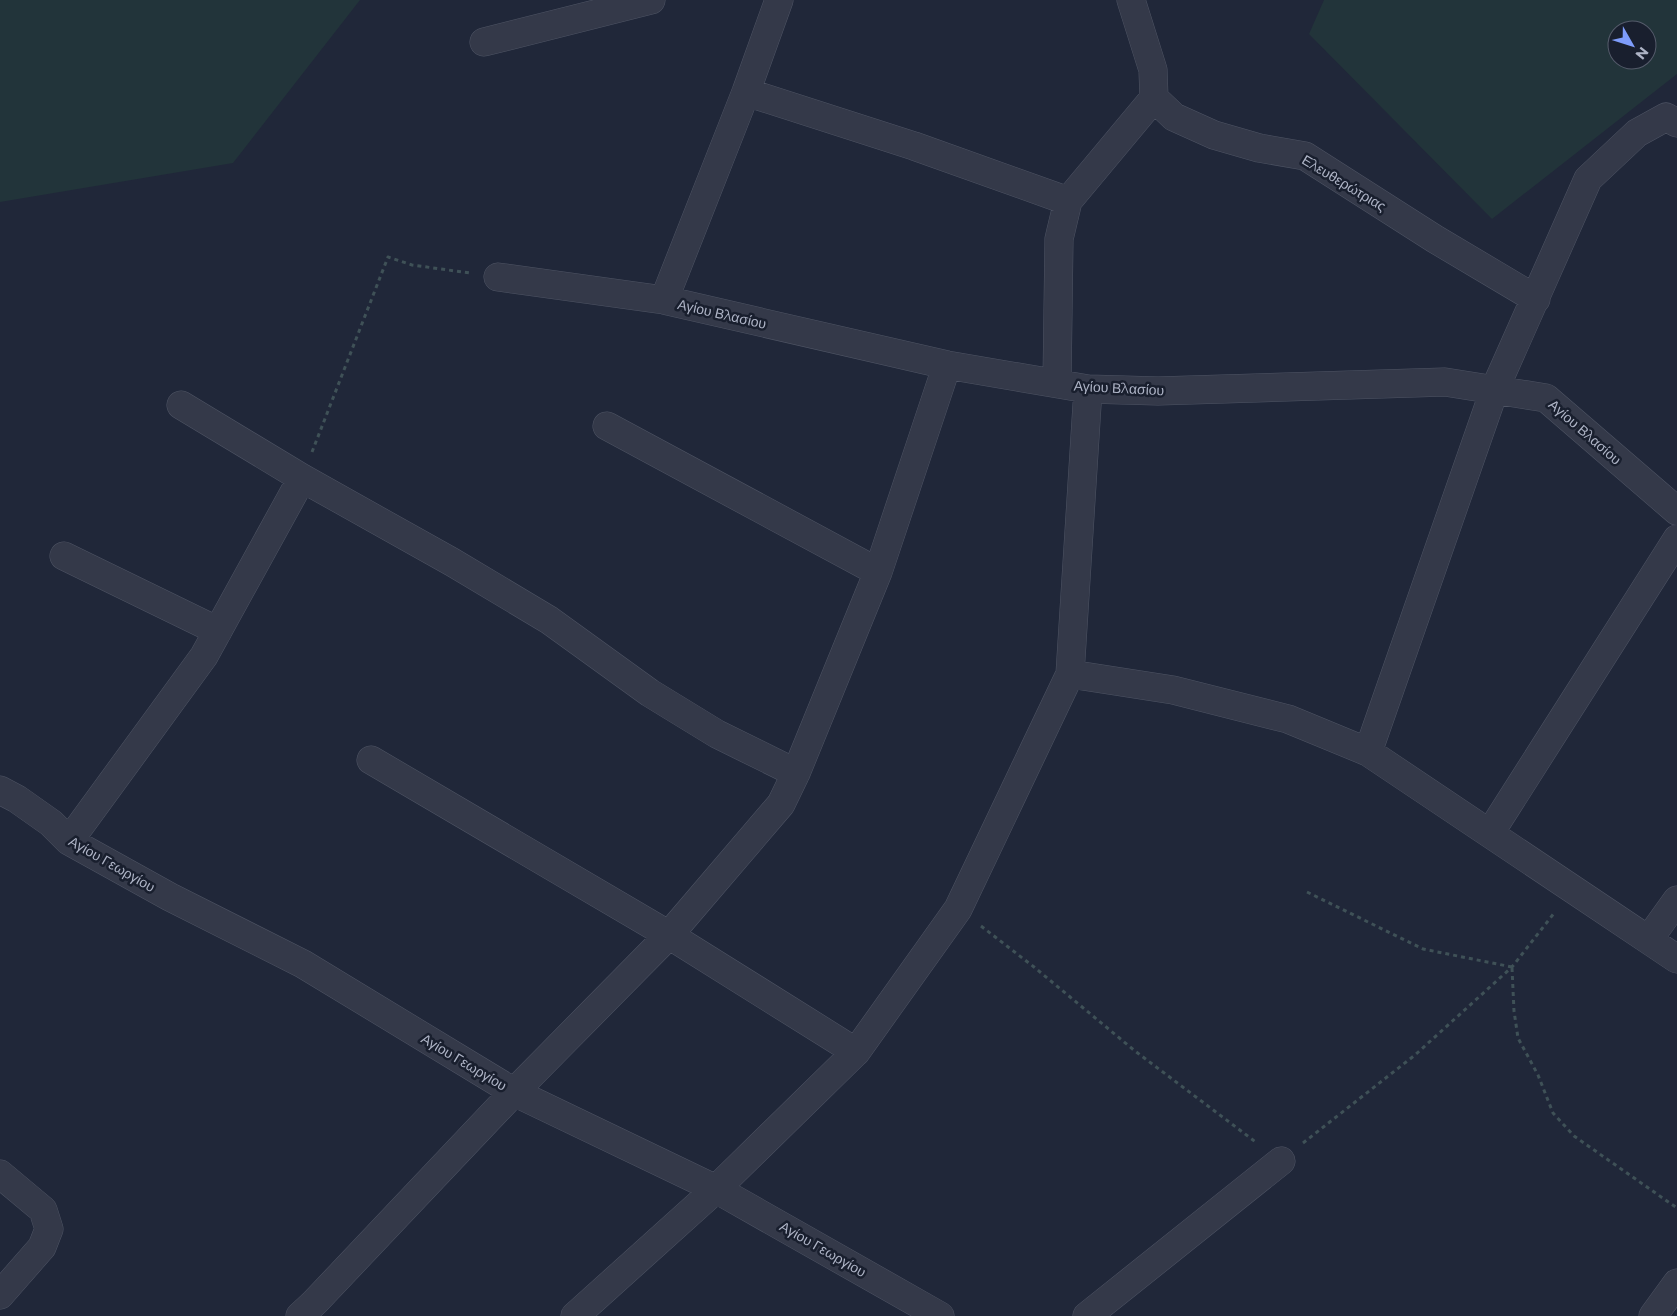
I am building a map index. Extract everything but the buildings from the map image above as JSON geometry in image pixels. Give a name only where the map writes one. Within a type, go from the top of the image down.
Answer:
[{"type":"street","points":[[484,42],[651,0]]},
{"type":"street","points":[[664,300],[746,92],[779,0]]},
{"type":"street","points":[[1057,383],[1059,238],[1068,201],[1154,98],[1153,70],[1131,0]]},
{"type":"street","points":[[746,92],[914,146],[1068,201]]},
{"type":"street","name":"Ελευθερώτριας","points":[[1154,98],[1174,117],[1214,134],[1259,148],[1305,156],[1435,239],[1536,299]]},
{"type":"street","points":[[1368,752],[1494,391],[1588,179],[1637,133],[1666,117],[1677,123]]},
{"type":"street","name":"Αγίου Βλασίου","points":[[498,277],[664,300],[947,366],[1088,388],[1158,391],[1445,382],[1546,398],[1677,511]]},
{"type":"street","points":[[300,1316],[514,1092],[669,935],[781,804],[796,773],[878,572],[947,366]]},
{"type":"street","points":[[575,1316],[716,1189],[856,1052],[958,908],[1070,674],[1088,388]]},
{"type":"street","points":[[181,405],[302,478],[452,562],[549,620],[650,693],[717,734],[796,773]]},
{"type":"street","points":[[607,426],[878,572]]},
{"type":"street","points":[[69,841],[204,656],[302,478]]},
{"type":"street","points":[[1490,833],[1677,539]]},
{"type":"street","points":[[64,556],[218,631]]},
{"type":"street","points":[[1070,674],[1173,690],[1278,717],[1368,752],[1574,888],[1677,959]]},
{"type":"street","points":[[370,760],[669,935],[856,1052]]},
{"type":"street","name":"Αγίου Γεωργίου","points":[[0,790],[17,799],[51,823],[69,841],[170,897],[303,964],[514,1092],[716,1189],[940,1316]]},
{"type":"street","points":[[1649,939],[1677,900]]},
{"type":"street","points":[[1087,1316],[1281,1161]]},
{"type":"street","points":[[0,1174],[43,1210],[49,1229],[42,1247],[0,1295]]},
{"type":"street","points":[[1653,1316],[1677,1283]]},
{"type":"path","points":[[302,478],[388,257],[412,265],[498,277]]},
{"type":"path","points":[[958,908],[1034,967],[1135,1051],[1281,1161],[1415,1055],[1512,967],[1574,888]]},
{"type":"path","points":[[1306,892],[1423,949],[1512,967]]},
{"type":"path","points":[[1512,967],[1514,1011],[1518,1038],[1538,1075],[1553,1113],[1574,1136],[1677,1208]]},
{"type":"shaded area","points":[[0,0],[360,0],[233,163],[0,202]]},
{"type":"shaded area","points":[[1324,0],[1677,0],[1677,74],[1492,219],[1309,34]]}]
